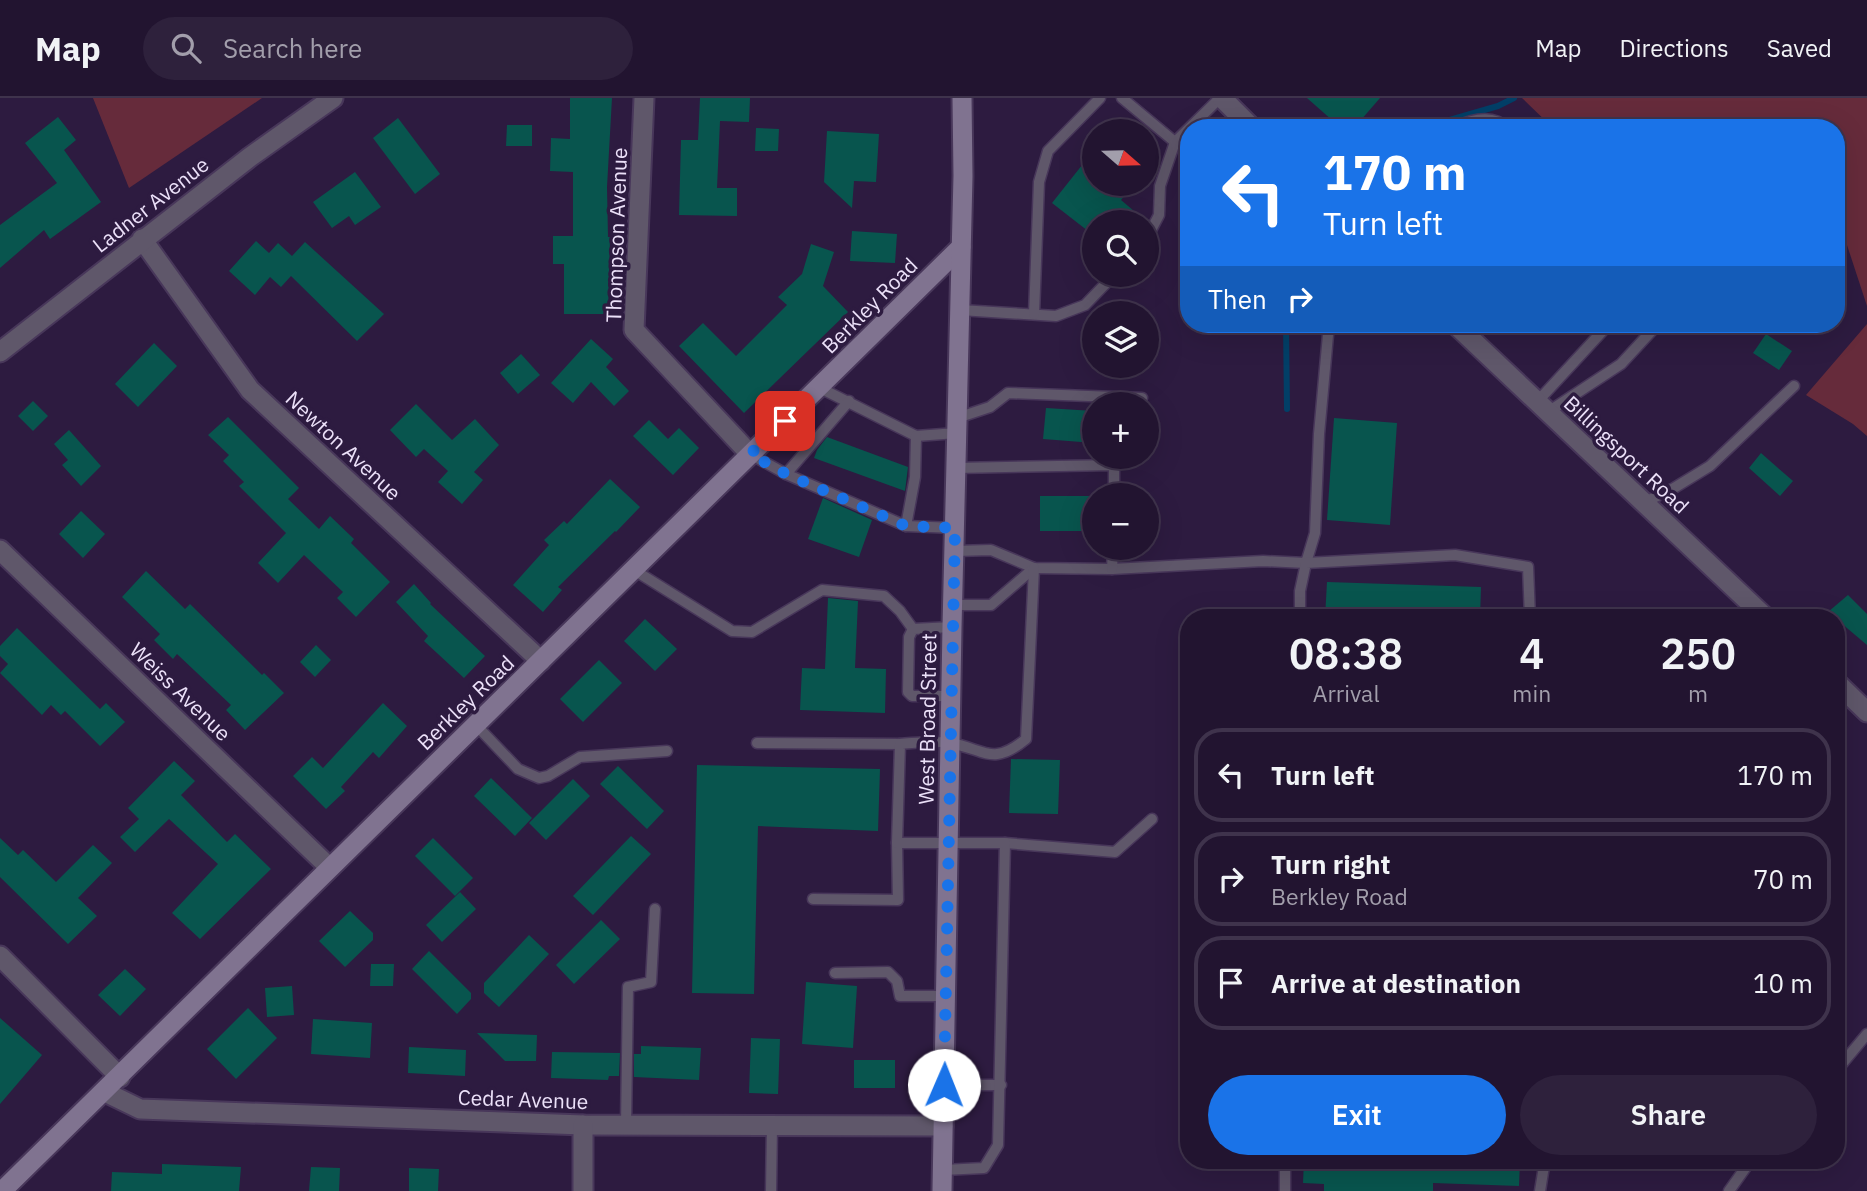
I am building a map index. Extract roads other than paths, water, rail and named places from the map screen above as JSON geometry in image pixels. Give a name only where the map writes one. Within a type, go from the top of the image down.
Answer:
[{"type":"main road","name":"West Broad Street","points":[[942,1191],[962,98]]},
{"type":"main road","name":"Berkley Road","points":[[2,1191],[961,247]]},
{"type":"street","name":"Ladner Avenue","points":[[0,352],[142,239],[333,98]]},
{"type":"street","name":"Thompson Avenue","points":[[644,98],[634,330],[750,454]]},
{"type":"street","points":[[1221,98],[1243,119]]},
{"type":"street","name":"Newton Avenue","points":[[142,239],[250,390],[541,661]]},
{"type":"street","name":"Billingsport Road","points":[[1465,333],[1756,609]]},
{"type":"street","name":"Weiss Avenue","points":[[0,550],[329,867]]},
{"type":"street","points":[[1845,691],[1867,712]]},
{"type":"street","points":[[0,956],[120,1077]]},
{"type":"street","name":"Cedar Avenue","points":[[105,1091],[121,1102],[140,1109],[583,1125],[943,1126]]},
{"type":"street","points":[[583,1125],[583,1191]]},
{"type":"lane","points":[[1034,314],[1039,183],[1042,168],[1048,151],[1100,98]]},
{"type":"lane","points":[[1122,98],[1175,142]]},
{"type":"lane","points":[[1199,119],[1221,98]]},
{"type":"lane","points":[[1159,215],[1160,186],[1175,142],[1180,137]]},
{"type":"lane","points":[[960,310],[1056,316],[1085,305],[1102,287]]},
{"type":"lane","points":[[1300,609],[1300,591],[1315,533],[1319,434],[1328,333]]},
{"type":"lane","points":[[1542,407],[1602,333]]},
{"type":"lane","points":[[1542,407],[1621,364],[1650,333]]},
{"type":"lane","points":[[1643,503],[1710,466],[1794,386]]},
{"type":"lane","points":[[820,388],[916,436],[957,425],[990,407],[1008,393],[1082,396]]},
{"type":"lane","points":[[786,474],[849,401]]},
{"type":"lane","points":[[906,526],[915,477],[916,436]]},
{"type":"lane","points":[[750,454],[786,474],[906,526],[955,528]]},
{"type":"lane","points":[[956,468],[1114,466],[1114,483]]},
{"type":"lane","points":[[955,551],[991,550],[1034,568],[1112,569],[1455,555],[1528,567],[1530,609]]},
{"type":"lane","points":[[1112,560],[1112,569]]},
{"type":"lane","points":[[952,605],[991,605],[1034,568]]},
{"type":"lane","points":[[757,743],[950,743],[988,755],[1012,751],[1026,739],[1034,568]]},
{"type":"lane","points":[[634,570],[732,631],[752,632],[822,590],[884,596],[900,611],[913,629]]},
{"type":"lane","points":[[913,629],[952,627]]},
{"type":"lane","points":[[913,629],[909,637],[908,692],[912,696],[951,696]]},
{"type":"lane","points":[[476,725],[518,769],[539,778],[548,776],[580,757],[667,751]]},
{"type":"lane","points":[[813,899],[898,900],[900,744]]},
{"type":"lane","points":[[897,844],[1005,843],[1115,852],[1152,819]]},
{"type":"lane","points":[[943,1170],[984,1168],[998,1145],[1005,843]]},
{"type":"lane","points":[[626,1125],[628,987],[651,982],[655,909]]},
{"type":"lane","points":[[835,972],[888,972],[897,981],[900,996],[946,996]]},
{"type":"lane","points":[[1845,1060],[1867,1034]]},
{"type":"lane","points":[[944,1085],[1001,1085]]},
{"type":"lane","points":[[771,1191],[772,1126]]},
{"type":"lane","points":[[1285,1169],[1285,1191]]},
{"type":"lane","points":[[1540,1191],[1544,1169]]},
{"type":"lane","points":[[1729,1191],[1745,1169]]},
{"type":"waterway","points":[[1453,119],[1498,106],[1514,98]]},
{"type":"waterway","points":[[1286,333],[1287,409]]}]
